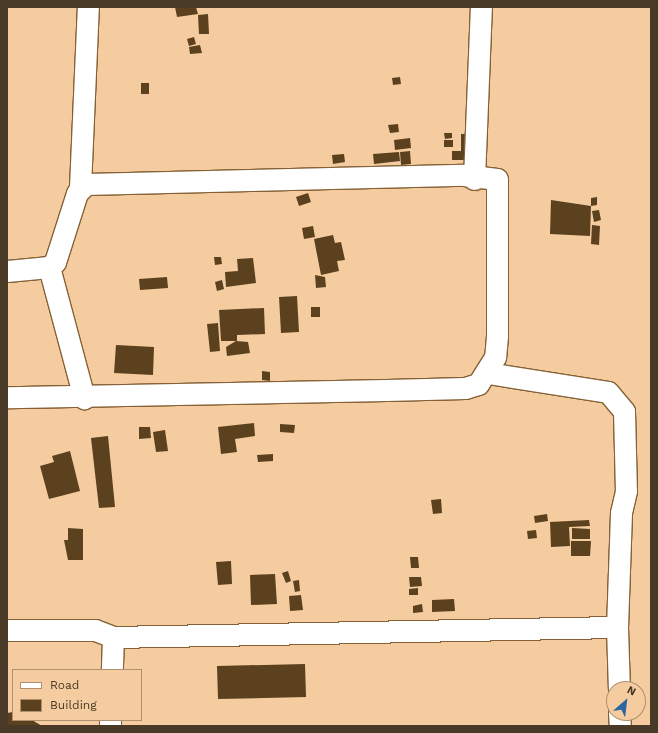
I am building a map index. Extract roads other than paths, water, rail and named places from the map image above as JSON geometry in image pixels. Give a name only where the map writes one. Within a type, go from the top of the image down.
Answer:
[{"type":"street","points":[[7,271],[49,267],[58,255],[80,187],[88,7]]},
{"type":"street","points":[[474,179],[481,7]]},
{"type":"street","points":[[7,397],[84,398],[465,388],[478,384],[488,373],[498,336],[497,179],[474,179],[464,175],[86,184],[80,187]]},
{"type":"street","points":[[49,267],[84,398]]},
{"type":"street","points":[[488,373],[608,392],[624,411],[626,491],[621,513],[617,627],[619,681]]},
{"type":"street","points":[[7,630],[80,629],[113,637],[617,627]]},
{"type":"street","points":[[112,669],[113,637]]}]
